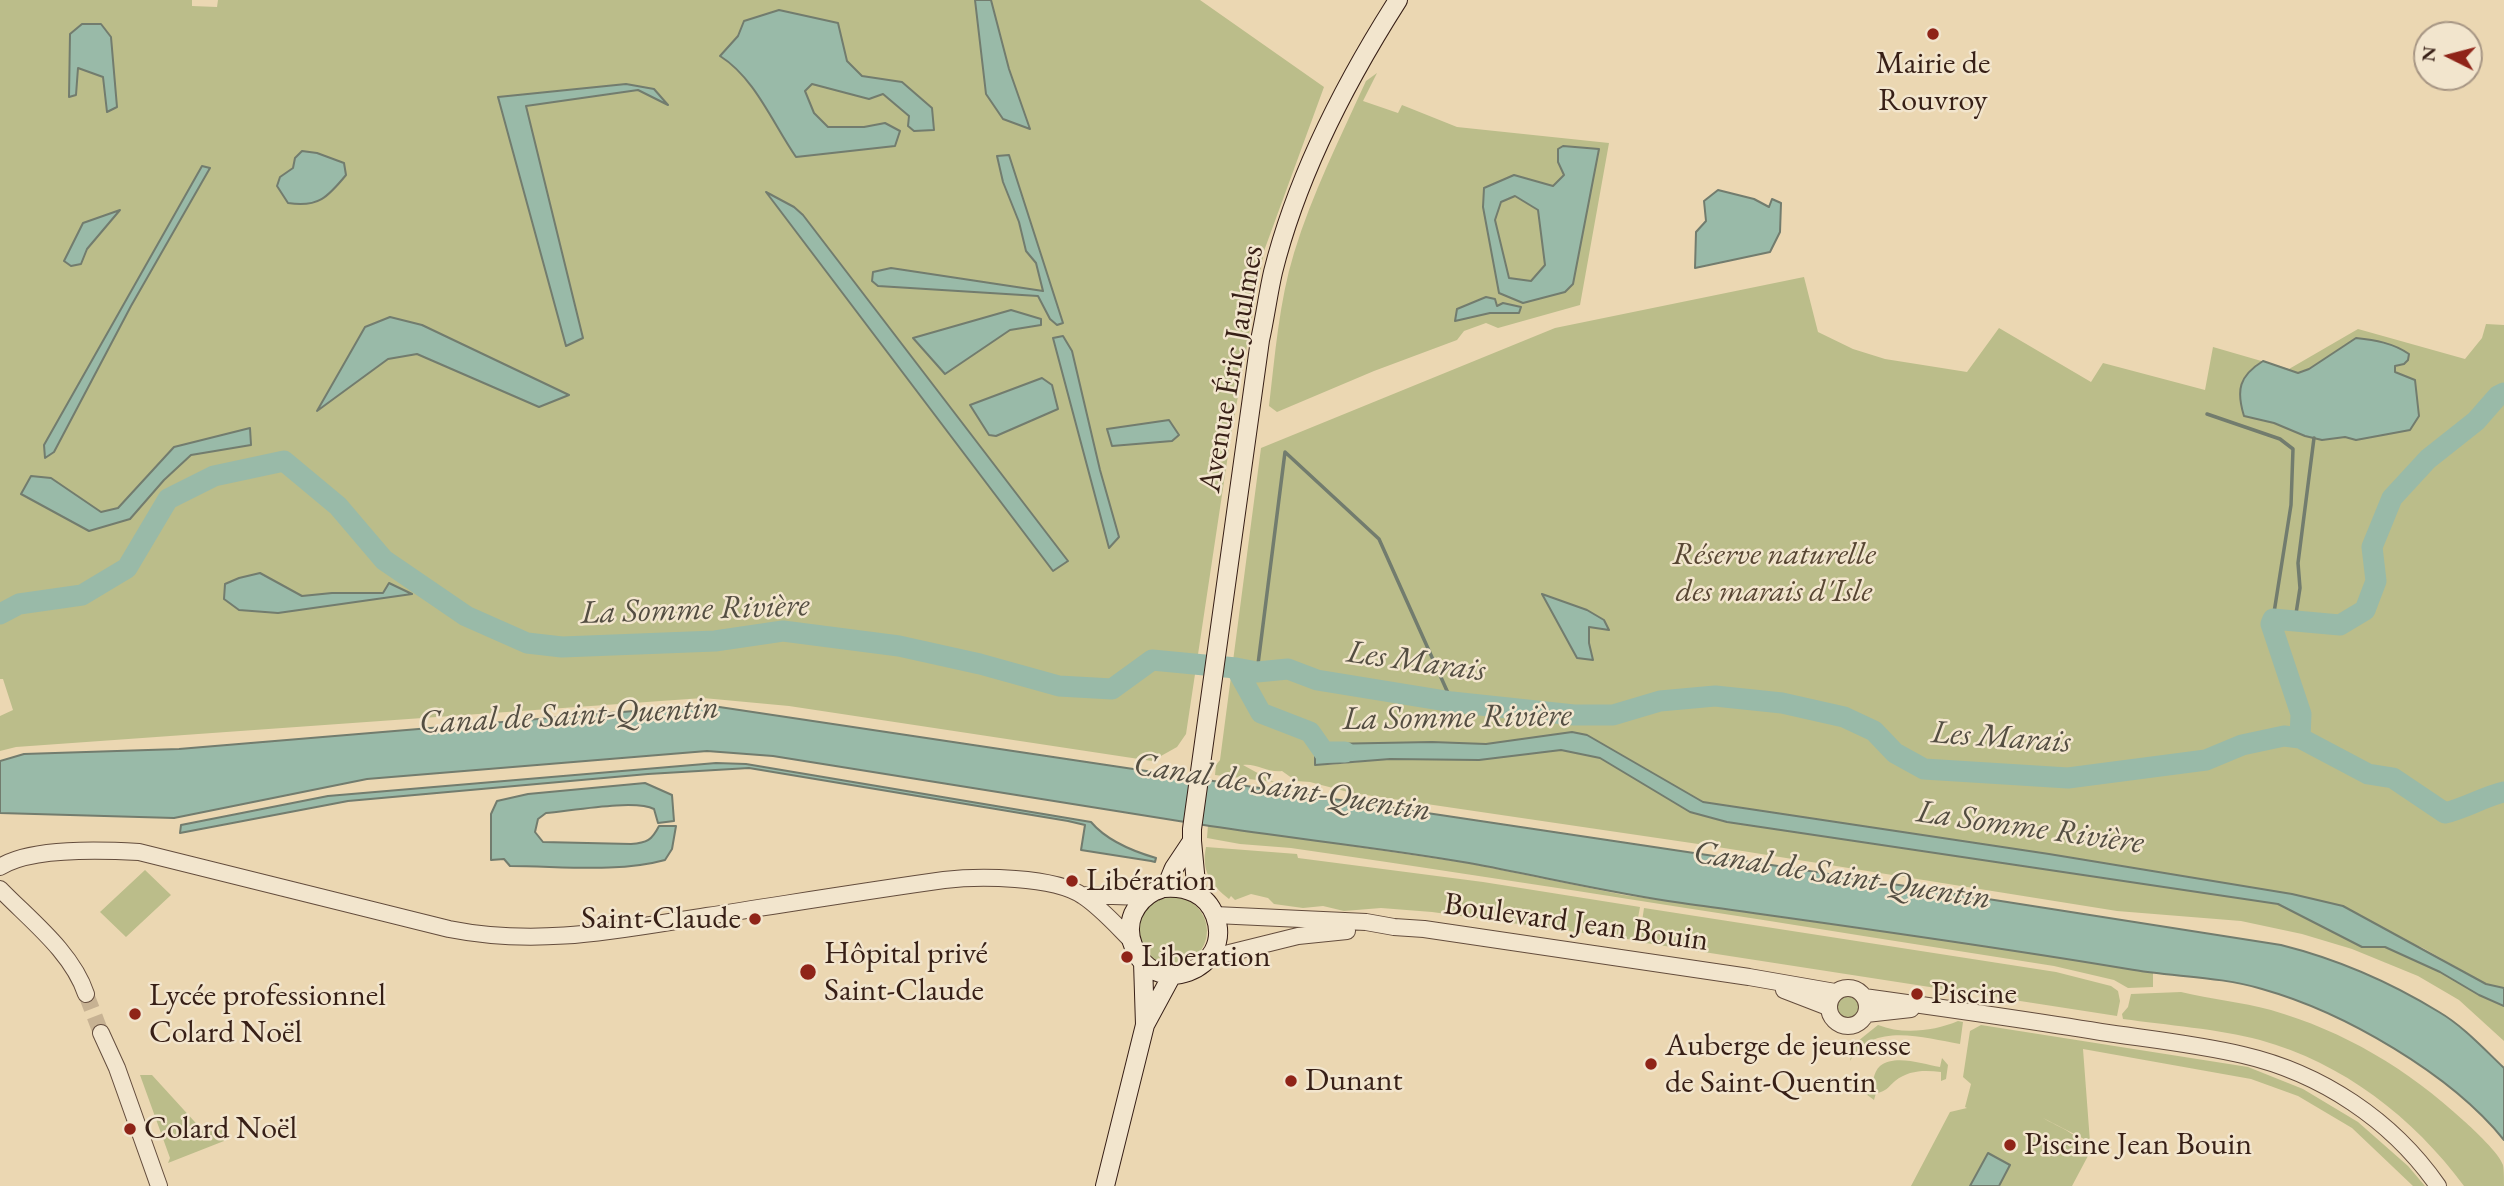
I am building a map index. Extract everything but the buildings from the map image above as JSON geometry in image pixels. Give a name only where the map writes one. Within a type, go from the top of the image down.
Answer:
[{"type":"main road","name":"Avenue Éric Jaulmes","points":[[1192,835],[1260,340],[1273,272],[1289,222],[1340,97],[1398,0]]},
{"type":"main road","points":[[1164,888],[1192,835]]},
{"type":"main road","points":[[1192,835],[1197,894]]},
{"type":"main road","points":[[1175,887],[1197,894],[1208,903],[1215,915],[1217,937],[1209,958],[1199,968],[1186,974],[1172,975],[1161,973],[1143,962],[1135,952],[1130,927],[1133,914],[1144,897],[1164,888],[1175,887]]},
{"type":"main road","points":[[1143,962],[1145,1025]]},
{"type":"main road","points":[[1105,1186],[1145,1025],[1172,975]]},
{"type":"street","points":[[0,867],[49,853],[96,849],[139,852],[449,929],[496,937],[531,939],[630,929],[967,877],[1031,881],[1082,895],[1144,897]]},
{"type":"street","points":[[0,889],[66,957],[76,971],[86,994]]},
{"type":"street","points":[[1082,895],[1131,940]]},
{"type":"street","points":[[1215,915],[1366,922],[1394,927]]},
{"type":"street","points":[[1209,958],[1298,936],[1394,927]]},
{"type":"street","name":"Boulevard Jean Bouin","points":[[1394,927],[1496,938],[1749,976],[1831,1000]]},
{"type":"street","points":[[1864,996],[1867,1002],[1866,1014],[1859,1023],[1845,1027],[1834,1022],[1831,1000],[1840,989],[1853,989],[1864,996],[2209,1049],[2265,1061],[2333,1090],[2366,1112],[2407,1147],[2438,1186]]},
{"type":"street","points":[[1866,1014],[1934,1007]]},
{"type":"street","points":[[101,1033],[117,1068],[159,1186]]},
{"type":"green space","points":[[0,0],[192,0],[192,6],[217,7],[218,0],[1200,0],[1324,87],[1264,251],[1231,435],[1186,734],[1177,747],[1152,761],[789,706],[703,698],[16,747],[0,751],[0,716],[13,710],[3,679],[0,679]]},
{"type":"green space","points":[[1377,73],[1363,101],[1398,113],[1402,105],[1457,127],[1609,143],[1580,305],[1498,328],[1486,323],[1464,331],[1457,340],[1277,412],[1269,406],[1281,310],[1294,253],[1346,124],[1366,81]]},
{"type":"green space","name":"Réserve naturelle des marais d'Isle","points":[[1804,277],[1818,332],[1853,349],[1885,359],[1967,372],[1999,328],[2091,382],[2103,363],[2205,390],[2213,347],[2289,369],[2358,329],[2465,359],[2482,338],[2486,324],[2504,325],[2504,988],[2486,984],[2423,948],[2292,894],[1703,802],[1572,732],[1486,744],[1325,744],[1327,765],[1390,759],[1479,760],[1561,750],[1600,758],[1690,812],[1727,822],[2278,904],[2377,948],[2385,947],[2504,1006],[2504,1041],[2459,1000],[2418,976],[2352,949],[2302,934],[2241,921],[2117,911],[1705,845],[1352,793],[1296,781],[1282,771],[1253,765],[1243,765],[1274,782],[1215,775],[1216,765],[1220,760],[1261,448],[1555,328]]},
{"type":"green space","points":[[1208,825],[1467,863],[1624,895],[2039,954],[2153,973],[2153,987],[2128,988],[2114,980],[2054,966],[1482,876],[1291,848],[1240,844],[1207,838]]},
{"type":"green space","points":[[1206,847],[1297,854],[1298,858],[1483,882],[1640,907],[1634,940],[1432,912],[1381,908],[1344,911],[1323,906],[1303,908],[1274,904],[1268,898],[1251,894],[1235,900],[1231,896],[1229,899],[1212,883],[1206,870]]},
{"type":"green space","points":[[145,870],[171,895],[126,937],[100,912]]},
{"type":"green space","points":[[1166,897],[1180,897],[1192,902],[1202,912],[1207,931],[1202,950],[1192,960],[1180,965],[1166,965],[1154,960],[1144,950],[1139,938],[1139,924],[1144,912],[1154,902]]},
{"type":"green space","points":[[1644,908],[2056,972],[2111,986],[2118,991],[2120,1001],[2117,1016],[1639,942]]},
{"type":"green space","points":[[2181,992],[2271,1010],[2324,1029],[2374,1054],[2443,1102],[2486,1142],[2503,1165],[2504,1186],[2464,1186],[2422,1137],[2374,1096],[2348,1078],[2291,1050],[2244,1036],[2123,1019],[2122,1014],[2128,1007],[2131,994]]},
{"type":"green space","points":[[1847,994],[1856,998],[1860,1007],[1856,1016],[1847,1020],[1838,1016],[1834,1007],[1838,998]]},
{"type":"green space","points":[[1963,1022],[1960,1044],[1915,1036],[1885,1036],[1871,1041],[1850,1061],[1853,1045],[1878,1025],[1898,1030],[1918,1030]]},
{"type":"green space","points":[[1981,1025],[2248,1067],[2303,1089],[2358,1122],[2408,1166],[2425,1186],[2413,1186],[2352,1128],[2298,1096],[2251,1079],[2083,1049],[2090,1142],[2043,1118],[2082,1142],[2089,1154],[2072,1186],[1911,1186],[1950,1112],[1967,1108],[1965,1107],[1971,1084],[1963,1077],[1970,1031]]},
{"type":"green space","points":[[1942,1058],[1948,1065],[1946,1079],[1941,1081],[1941,1072],[1917,1072],[1900,1077],[1885,1090],[1876,1093],[1874,1100],[1866,1094],[1871,1092],[1878,1069],[1886,1062],[1909,1061],[1940,1067]]},
{"type":"green space","points":[[140,1075],[152,1075],[204,1132],[222,1130],[224,1141],[168,1163],[170,1158]]},
{"type":"shaded area","points":[[975,0],[991,0],[1009,69],[1030,129],[1003,119],[986,94]]},
{"type":"shaded area","points":[[779,10],[838,23],[847,61],[862,76],[902,82],[932,108],[934,130],[914,131],[908,126],[909,116],[883,94],[869,99],[812,84],[805,91],[814,113],[828,127],[864,127],[885,123],[900,131],[895,146],[796,157],[753,89],[732,65],[720,56],[738,36],[744,21]]},
{"type":"shaded area","points":[[82,24],[101,24],[111,37],[117,107],[107,112],[103,77],[78,68],[76,95],[69,97],[70,34]]},
{"type":"shaded area","points":[[626,84],[654,89],[668,105],[638,90],[526,106],[583,338],[566,346],[498,97]]},
{"type":"shaded area","points":[[1563,146],[1599,149],[1573,284],[1565,292],[1523,303],[1499,293],[1483,207],[1484,188],[1514,175],[1553,186],[1564,175],[1558,162],[1558,149]],"holes":[[[1515,196],[1538,210],[1545,265],[1531,281],[1509,278],[1495,220],[1501,202]]]},
{"type":"shaded area","points":[[302,151],[317,153],[344,163],[346,175],[322,199],[307,204],[288,203],[277,186],[280,177],[293,168],[295,158]]},
{"type":"shaded area","points":[[1009,155],[1063,323],[1057,325],[1050,319],[1038,296],[878,286],[872,281],[873,272],[891,268],[1043,291],[1036,263],[1026,251],[1019,222],[1003,182],[997,156]]},
{"type":"shaded area","points":[[202,166],[210,168],[131,306],[54,452],[45,458],[44,445]]},
{"type":"shaded area","points":[[1718,190],[1754,199],[1769,207],[1772,199],[1781,203],[1780,232],[1770,252],[1695,268],[1696,232],[1706,221],[1704,201]]},
{"type":"shaded area","points":[[766,192],[803,215],[1068,561],[1053,571]]},
{"type":"shaded area","points":[[120,210],[87,249],[81,264],[71,266],[64,261],[83,223]]},
{"type":"shaded area","points":[[1486,297],[1495,299],[1497,306],[1503,303],[1521,307],[1519,313],[1490,313],[1455,321],[1457,309]]},
{"type":"shaded area","points":[[1011,310],[1041,319],[1041,325],[1010,330],[945,374],[913,338]]},
{"type":"shaded area","points":[[390,317],[422,325],[569,395],[539,407],[417,354],[388,359],[317,411],[365,327]]},
{"type":"shaded area","points":[[1063,336],[1072,351],[1119,537],[1109,548],[1053,338]]},
{"type":"shaded area","points":[[2356,338],[2384,343],[2409,354],[2404,364],[2395,366],[2395,372],[2415,380],[2419,416],[2410,430],[2356,440],[2345,437],[2322,440],[2274,423],[2244,416],[2240,391],[2244,378],[2263,361],[2298,373],[2309,369]]},
{"type":"shaded area","points":[[1042,378],[1052,385],[1058,409],[996,436],[989,435],[970,405]]},
{"type":"shaded area","points":[[1169,420],[1179,435],[1172,441],[1112,446],[1107,429]]},
{"type":"shaded area","points":[[250,428],[251,445],[191,455],[164,480],[130,519],[89,531],[21,494],[31,476],[51,478],[101,512],[118,508],[174,447]]},
{"type":"shaded area","points":[[260,573],[302,596],[383,593],[389,583],[412,594],[278,613],[239,610],[224,599],[225,584]]},
{"type":"shaded area","points":[[1542,594],[1587,610],[1604,620],[1609,630],[1589,627],[1593,660],[1577,658]]},
{"type":"shaded area","points":[[706,705],[1714,856],[2281,945],[2343,964],[2382,981],[2439,1012],[2465,1031],[2504,1068],[2504,1140],[2455,1092],[2394,1048],[2327,1013],[2294,999],[2246,985],[1655,899],[1469,863],[1210,826],[773,756],[707,751],[367,779],[174,818],[0,813],[0,761],[24,754],[179,749]]},
{"type":"shaded area","points":[[1572,732],[1587,735],[1703,802],[2049,854],[2292,894],[2343,906],[2486,984],[2504,988],[2504,1006],[2385,947],[2362,947],[2278,904],[1727,822],[1690,812],[1600,758],[1561,750],[1479,760],[1390,759],[1315,765],[1315,750],[1325,744],[1486,744]]},
{"type":"shaded area","points":[[716,763],[746,764],[1091,822],[1120,845],[1156,858],[1155,862],[1081,850],[1085,825],[1068,821],[749,768],[648,774],[348,801],[180,833],[181,825],[328,796]]},
{"type":"shaded area","points":[[645,783],[672,795],[674,821],[658,823],[654,809],[645,806],[602,806],[546,813],[538,819],[535,832],[543,842],[631,844],[648,840],[659,826],[676,826],[672,849],[665,860],[589,868],[510,866],[504,859],[491,860],[491,814],[497,801],[528,794]]},
{"type":"shaded area","points":[[1988,1153],[2010,1165],[1999,1186],[1970,1186]]},
{"type":"waterway","points":[[2300,738],[2301,714],[2271,624],[2273,619],[2340,625],[2365,610],[2376,581],[2372,547],[2392,498],[2428,459],[2476,421],[2498,396],[2504,393]]},
{"type":"waterway","name":"Les Marais","points":[[2207,414],[2280,439],[2293,449],[2291,505],[2273,619]]},
{"type":"waterway","name":"Les Marais","points":[[2295,620],[2300,588],[2298,563],[2314,438]]},
{"type":"waterway","points":[[1257,672],[1285,452],[1379,539],[1452,702]]},
{"type":"waterway","name":"La Somme Rivière","points":[[0,614],[19,604],[82,595],[127,568],[168,499],[214,476],[284,461],[338,506],[384,560],[466,616],[527,643],[562,647],[715,641],[783,631],[899,646],[980,664],[1059,686],[1112,689],[1152,660],[1236,668],[1261,713],[1310,732],[1324,752],[1345,752]]},
{"type":"waterway","name":"Les Marais","points":[[1236,668],[1257,672],[1288,669],[1317,680],[1452,702],[1574,715],[1613,715],[1660,701],[1715,696],[1782,703],[1844,717],[1874,731],[1895,753],[1924,769],[2068,778],[2206,760],[2242,745],[2284,736],[2300,738],[2368,774],[2393,778],[2445,813],[2504,792]]},
{"type":"tunnel","points":[[86,994],[101,1033]]},
{"type":"place","name":"Mairie de Rouvroy","points":[[1933,34]]},
{"type":"place","name":"Libération","points":[[1072,881]]},
{"type":"place","name":"Saint-Claude","points":[[755,919]]},
{"type":"place","name":"Liberation","points":[[1127,957]]},
{"type":"place","name":"Hôpital privé Saint-Claude","points":[[808,972]]},
{"type":"place","name":"Piscine","points":[[1917,994]]},
{"type":"place","name":"Lycée professionnel Colard Noël","points":[[135,1014]]},
{"type":"place","name":"Auberge de jeunesse de Saint-Quentin","points":[[1651,1064]]},
{"type":"place","name":"Dunant","points":[[1291,1081]]},
{"type":"place","name":"Colard Noël","points":[[130,1129]]},
{"type":"place","name":"Piscine Jean Bouin","points":[[2010,1145]]},
{"type":"water label","name":"Canal de Saint-Quentin","points":[[569,716]]},
{"type":"water label","name":"Canal de Saint-Quentin","points":[[1282,788]]},
{"type":"water label","name":"Canal de Saint-Quentin","points":[[1842,876]]}]
